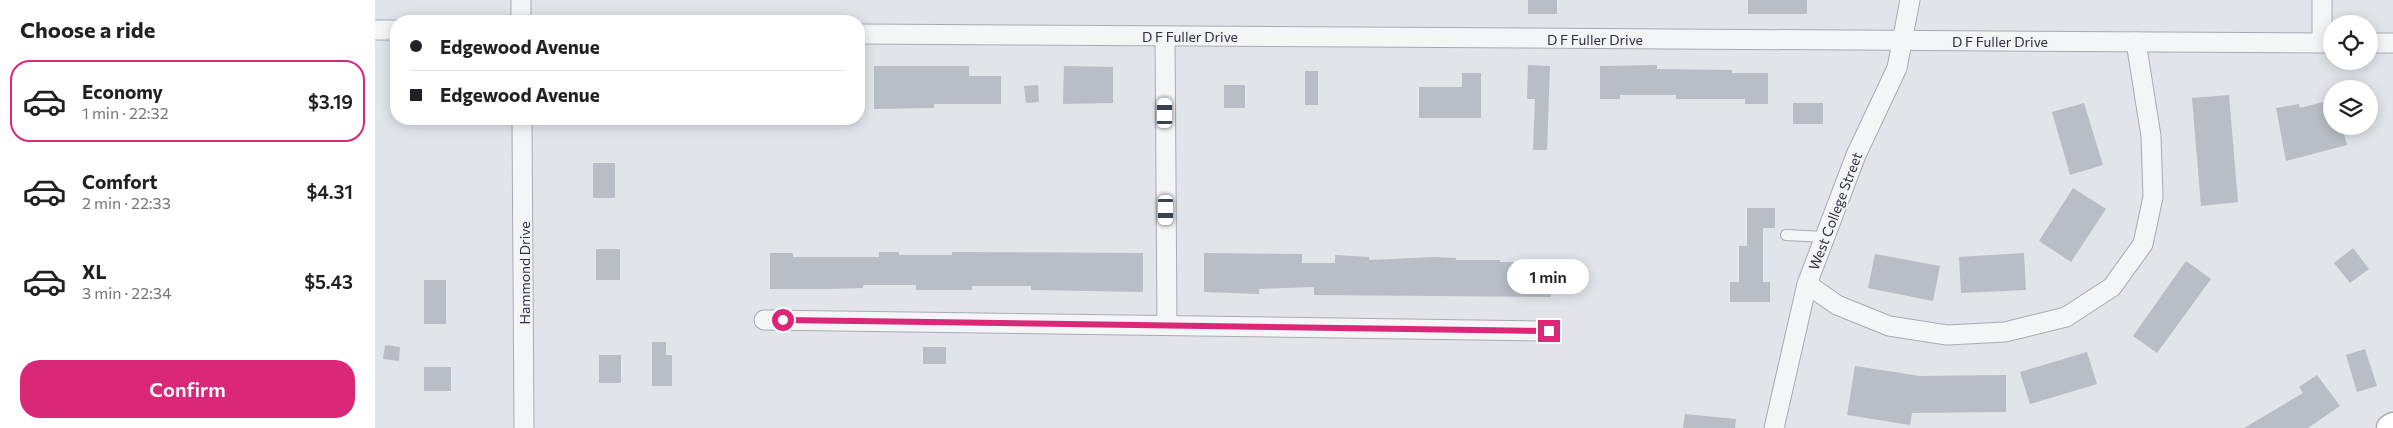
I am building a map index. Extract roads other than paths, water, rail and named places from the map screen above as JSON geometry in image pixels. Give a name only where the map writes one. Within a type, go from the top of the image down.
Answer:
[{"type":"street","points":[[521,0],[521,15]]},
{"type":"street","name":"West College Street","points":[[1774,428],[1807,284],[1855,155],[1897,68],[1904,40],[1910,0]]},
{"type":"street","points":[[2322,0],[2324,15]]},
{"type":"street","points":[[375,30],[390,30]]},
{"type":"street","name":"D F Fuller Drive","points":[[865,34],[2323,43]]},
{"type":"street","points":[[1165,36],[1167,325]]},
{"type":"street","points":[[1807,284],[1837,305],[1889,326],[1947,335],[2005,332],[2066,318],[2112,287],[2143,244],[2153,197],[2151,136],[2136,42]]},
{"type":"street","points":[[2378,43],[2393,43]]},
{"type":"street","name":"Hammond Drive","points":[[522,125],[525,428]]},
{"type":"street","points":[[763,320],[1549,331]]},
{"type":"lane","points":[[1786,235],[1825,237]]}]
